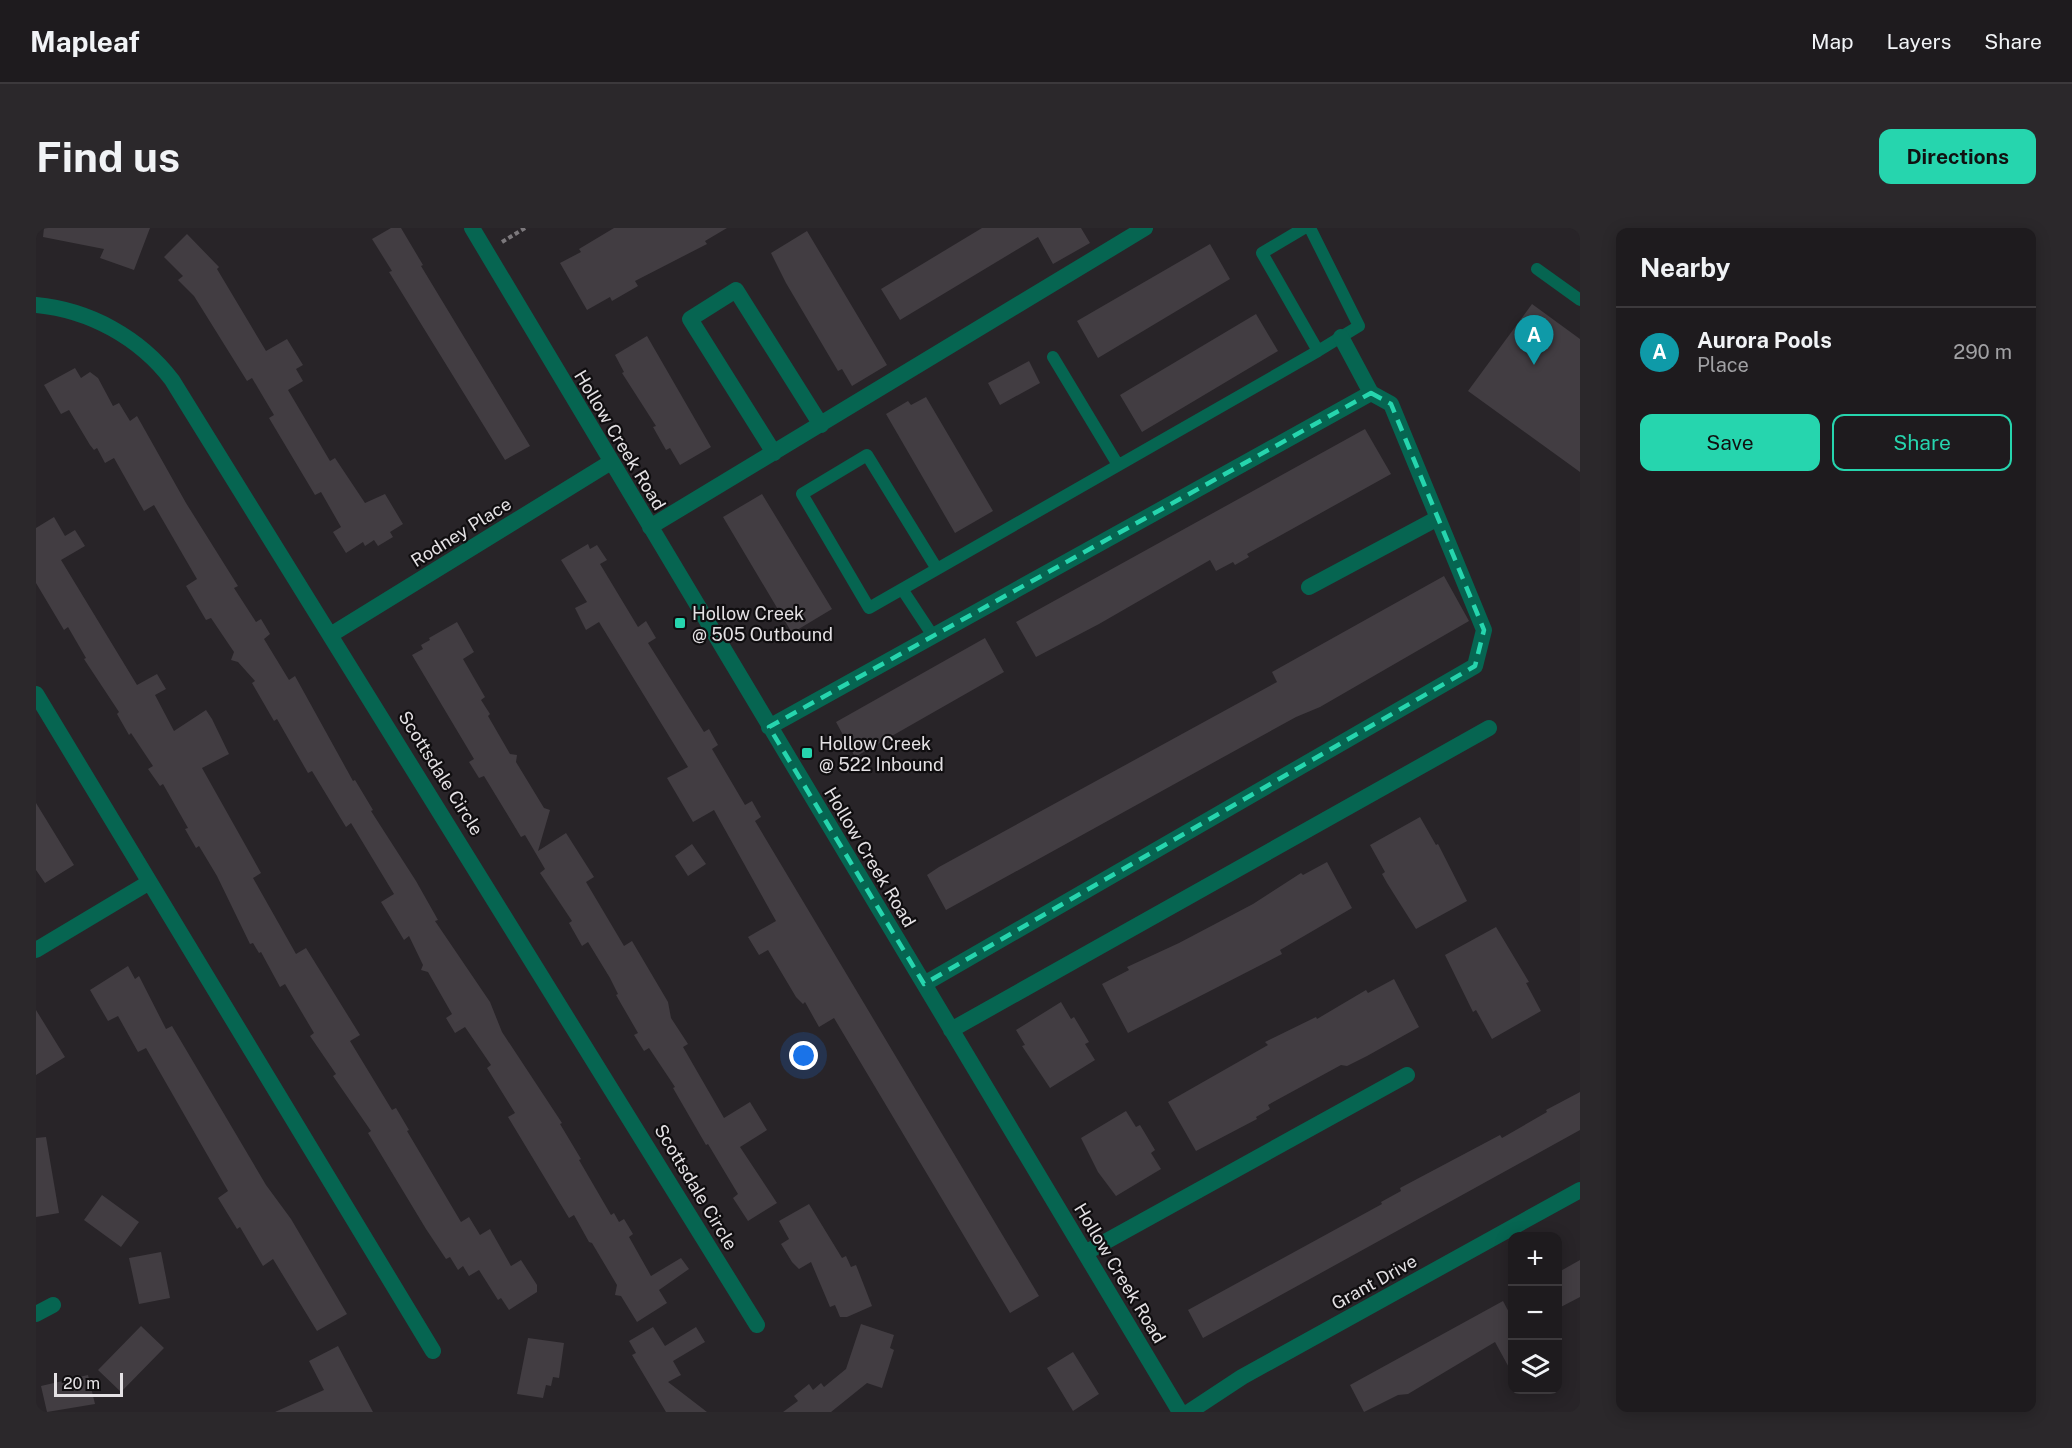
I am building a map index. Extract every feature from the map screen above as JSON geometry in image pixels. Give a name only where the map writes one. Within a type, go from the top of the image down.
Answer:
[{"type":"street","name":"Hollow Creek Road","points":[[472,228],[1180,1412]]},
{"type":"street","points":[[650,527],[1140,229]]},
{"type":"street","points":[[774,453],[690,319],[736,290],[821,425]]},
{"type":"street","name":"Scottsdale Circle","points":[[36,305],[79,314],[125,334],[158,361],[172,380],[332,634],[757,1325]]},
{"type":"street","points":[[924,984],[1475,666],[1484,630],[1391,404],[1371,393],[1341,337]]},
{"type":"street","points":[[769,727],[1371,393]]},
{"type":"street","name":"Rodney Place","points":[[332,634],[610,462]]},
{"type":"street","points":[[1309,587],[1438,518]]},
{"type":"street","points":[[36,694],[148,883],[433,1351]]},
{"type":"street","points":[[951,1030],[1489,728]]},
{"type":"street","points":[[36,950],[148,883]]},
{"type":"street","points":[[1085,1253],[1407,1075]]},
{"type":"street","name":"Grant Drive","points":[[1190,1412],[1242,1377],[1580,1190]]},
{"type":"street","points":[[36,1314],[53,1305]]},
{"type":"lane","points":[[1304,228],[1262,253],[1318,351]]},
{"type":"lane","points":[[937,569],[867,455],[802,494],[869,608],[1359,327],[1310,228]]},
{"type":"lane","points":[[1537,269],[1580,300]]},
{"type":"lane","points":[[1053,357],[1118,465]]},
{"type":"lane","points":[[902,589],[933,636]]},
{"type":"path","points":[[486,252],[525,228]]},
{"type":"highlighted area","points":[[1371,393],[1391,404],[1484,630],[1475,666],[924,984],[769,727]]},
{"type":"building","points":[[44,228],[150,228],[134,270],[100,258],[104,249],[43,237]]},
{"type":"building","points":[[391,228],[401,228],[423,265],[421,266],[530,446],[505,460],[389,272],[392,271],[372,239]]},
{"type":"building","points":[[614,228],[727,228],[705,241],[707,244],[635,281],[638,286],[612,301],[610,297],[587,310],[560,263],[581,252],[579,249]]},
{"type":"building","points":[[982,228],[1081,228],[1090,243],[1053,264],[1038,237],[900,320],[881,289]]},
{"type":"building","points":[[807,231],[887,365],[852,386],[842,369],[838,371],[771,253]]},
{"type":"building","points":[[187,234],[219,267],[217,269],[266,351],[287,339],[303,365],[296,369],[303,381],[288,390],[330,461],[335,458],[365,503],[385,494],[403,524],[390,532],[393,537],[378,546],[374,540],[365,546],[363,542],[346,553],[333,532],[341,527],[321,492],[315,495],[269,418],[274,415],[252,378],[247,381],[194,296],[178,280],[183,276],[164,257]]},
{"type":"building","points":[[1210,244],[1230,279],[1098,358],[1077,321]]},
{"type":"building","points":[[1532,304],[1580,339],[1580,472],[1468,391]]},
{"type":"building","points":[[1256,314],[1278,351],[1142,432],[1120,395]]},
{"type":"building","points":[[647,336],[711,447],[680,465],[670,448],[666,450],[653,427],[656,426],[622,373],[624,372],[615,355]]},
{"type":"building","points":[[1029,361],[1040,383],[1000,405],[988,383]]},
{"type":"building","points":[[75,368],[81,378],[90,372],[98,378],[113,406],[119,403],[130,421],[137,416],[186,503],[238,586],[234,588],[256,622],[261,619],[270,634],[264,639],[289,680],[295,676],[353,781],[355,780],[373,810],[371,811],[416,881],[438,920],[435,921],[490,1002],[502,1032],[562,1123],[560,1124],[581,1159],[579,1160],[611,1215],[614,1213],[619,1222],[624,1219],[633,1234],[629,1237],[651,1276],[681,1258],[689,1269],[659,1290],[667,1303],[637,1322],[621,1296],[615,1295],[617,1285],[592,1243],[589,1242],[574,1215],[569,1218],[508,1117],[515,1113],[487,1068],[491,1065],[465,1027],[455,1033],[446,1018],[452,1014],[428,972],[421,970],[423,965],[409,936],[404,940],[381,902],[394,894],[351,823],[346,827],[312,771],[308,773],[277,719],[274,721],[252,683],[255,681],[238,662],[231,660],[234,652],[211,618],[206,620],[186,586],[197,579],[154,505],[144,511],[114,458],[105,463],[97,448],[94,450],[90,445],[69,410],[61,414],[44,385]]},
{"type":"building","points":[[926,397],[993,511],[955,533],[886,414],[908,401],[911,405]]},
{"type":"building","points":[[1365,429],[1391,474],[1247,554],[1249,557],[1235,565],[1233,562],[1216,571],[1210,560],[1099,624],[1036,657],[1016,622]]},
{"type":"building","points":[[762,494],[832,609],[792,633],[723,517]]},
{"type":"building","points":[[54,517],[65,536],[75,530],[85,546],[61,560],[137,685],[157,674],[166,689],[155,695],[174,731],[206,710],[212,719],[229,754],[202,768],[261,873],[253,878],[296,954],[306,948],[360,1035],[350,1041],[392,1110],[396,1108],[409,1130],[407,1131],[461,1222],[469,1217],[480,1235],[490,1229],[511,1266],[521,1260],[537,1285],[537,1292],[509,1310],[501,1298],[498,1300],[479,1270],[469,1276],[463,1266],[458,1270],[450,1257],[446,1259],[426,1229],[368,1133],[371,1131],[333,1076],[336,1074],[310,1036],[314,1033],[285,984],[280,987],[261,952],[259,953],[253,943],[250,944],[217,876],[199,846],[196,848],[185,829],[188,828],[163,784],[160,786],[148,769],[153,766],[131,733],[129,735],[117,714],[119,712],[84,659],[86,658],[68,627],[64,630],[36,583],[36,528]]},
{"type":"building","points":[[588,544],[590,549],[597,545],[607,560],[600,564],[638,627],[646,621],[656,638],[648,643],[704,732],[709,729],[718,745],[712,749],[745,805],[752,801],[761,817],[755,821],[1039,1296],[1010,1313],[834,1018],[819,1027],[805,1002],[803,1004],[796,997],[768,950],[759,955],[748,937],[776,921],[714,810],[693,822],[667,778],[688,767],[599,622],[586,630],[575,608],[587,602],[561,560]]},
{"type":"building","points":[[1444,576],[1469,621],[1320,707],[1296,717],[946,910],[927,875],[1277,682],[1272,672]]},
{"type":"building","points":[[457,622],[474,652],[463,659],[485,697],[481,700],[490,714],[488,716],[510,754],[517,755],[516,762],[544,808],[550,810],[538,851],[566,833],[594,877],[586,882],[624,946],[632,941],[668,1002],[671,1018],[688,1044],[683,1047],[724,1118],[750,1102],[767,1130],[740,1147],[777,1203],[748,1221],[733,1198],[738,1194],[708,1144],[706,1145],[673,1088],[675,1087],[649,1048],[644,1051],[634,1035],[638,1033],[616,995],[618,994],[610,978],[588,942],[582,946],[569,923],[572,921],[540,873],[545,869],[525,835],[521,837],[484,776],[479,778],[469,762],[474,759],[412,655],[423,649],[421,645],[430,640],[429,638]]},
{"type":"building","points":[[985,638],[1004,672],[855,757],[836,722]]},
{"type":"building","points":[[36,803],[74,865],[45,883],[36,870]]},
{"type":"building","points":[[1420,817],[1436,845],[1438,844],[1467,901],[1416,929],[1382,874],[1385,872],[1370,845]]},
{"type":"building","points":[[692,844],[706,864],[688,876],[675,856]]},
{"type":"building","points":[[1327,862],[1352,908],[1280,950],[1282,954],[1128,1033],[1102,984],[1129,970],[1127,967],[1179,943],[1253,904],[1301,873],[1303,875]]},
{"type":"building","points":[[1496,927],[1529,982],[1526,983],[1541,1011],[1492,1039],[1476,1010],[1473,1012],[1445,955]]},
{"type":"building","points":[[128,966],[135,979],[139,976],[166,1029],[172,1026],[266,1185],[291,1219],[347,1314],[317,1331],[273,1259],[263,1266],[240,1227],[237,1229],[218,1198],[228,1191],[146,1048],[138,1052],[118,1016],[108,1021],[90,990]]},
{"type":"building","points":[[1394,979],[1419,1027],[1367,1056],[1347,1066],[1341,1065],[1275,1101],[1268,1105],[1270,1109],[1256,1117],[1257,1119],[1196,1151],[1168,1102],[1268,1045],[1265,1042],[1316,1017],[1317,1019],[1366,990],[1368,993]]},
{"type":"building","points":[[1061,1002],[1071,1019],[1074,1017],[1089,1042],[1085,1044],[1095,1060],[1050,1088],[1022,1046],[1025,1045],[1016,1030]]},
{"type":"building","points":[[36,1010],[65,1057],[36,1075]]},
{"type":"building","points":[[1580,1092],[1580,1130],[1203,1338],[1188,1310],[1382,1204],[1381,1202],[1401,1191],[1400,1188],[1500,1135],[1502,1138]]},
{"type":"building","points":[[1126,1111],[1136,1127],[1140,1125],[1155,1150],[1151,1153],[1161,1169],[1116,1196],[1098,1172],[1081,1138]]},
{"type":"building","points":[[46,1137],[59,1213],[36,1217],[36,1138]]},
{"type":"building","points":[[102,1195],[139,1222],[121,1247],[84,1220]]},
{"type":"building","points":[[809,1204],[842,1258],[846,1256],[851,1267],[856,1265],[872,1306],[847,1317],[840,1317],[835,1305],[830,1307],[811,1262],[799,1269],[792,1262],[781,1244],[789,1239],[779,1221]]},
{"type":"building","points":[[161,1252],[170,1298],[139,1304],[129,1258]]},
{"type":"building","points":[[1580,1260],[1580,1297],[1562,1306],[1562,1286],[1562,1270]]},
{"type":"building","points":[[1503,1301],[1508,1310],[1508,1366],[1495,1342],[1408,1394],[1398,1395],[1364,1412],[1350,1385]]},
{"type":"building","points":[[861,1324],[894,1335],[890,1348],[894,1350],[882,1388],[867,1383],[831,1412],[783,1412],[798,1401],[794,1396],[809,1384],[813,1390],[821,1383],[824,1387],[846,1369]]},
{"type":"building","points":[[141,1326],[164,1348],[121,1392],[98,1370]]},
{"type":"building","points":[[653,1327],[665,1346],[696,1327],[705,1342],[673,1361],[681,1375],[668,1382],[707,1412],[666,1412],[632,1355],[636,1353],[629,1341]]},
{"type":"building","points":[[528,1338],[564,1343],[559,1378],[553,1377],[551,1386],[546,1385],[543,1398],[517,1394]]},
{"type":"building","points":[[338,1346],[373,1412],[275,1412],[324,1390],[309,1361]]},
{"type":"building","points":[[1073,1352],[1099,1394],[1073,1411],[1047,1368]]},
{"type":"building","points":[[88,1375],[95,1404],[47,1412],[41,1386]]},
{"type":"place","name":"Aurora Pools","points":[[1534,365]]},
{"type":"place","name":"Hollow Creek @ 505 Outbound","points":[[680,623]]},
{"type":"place","name":"Hollow Creek @ 522 Inbound","points":[[807,753]]}]
